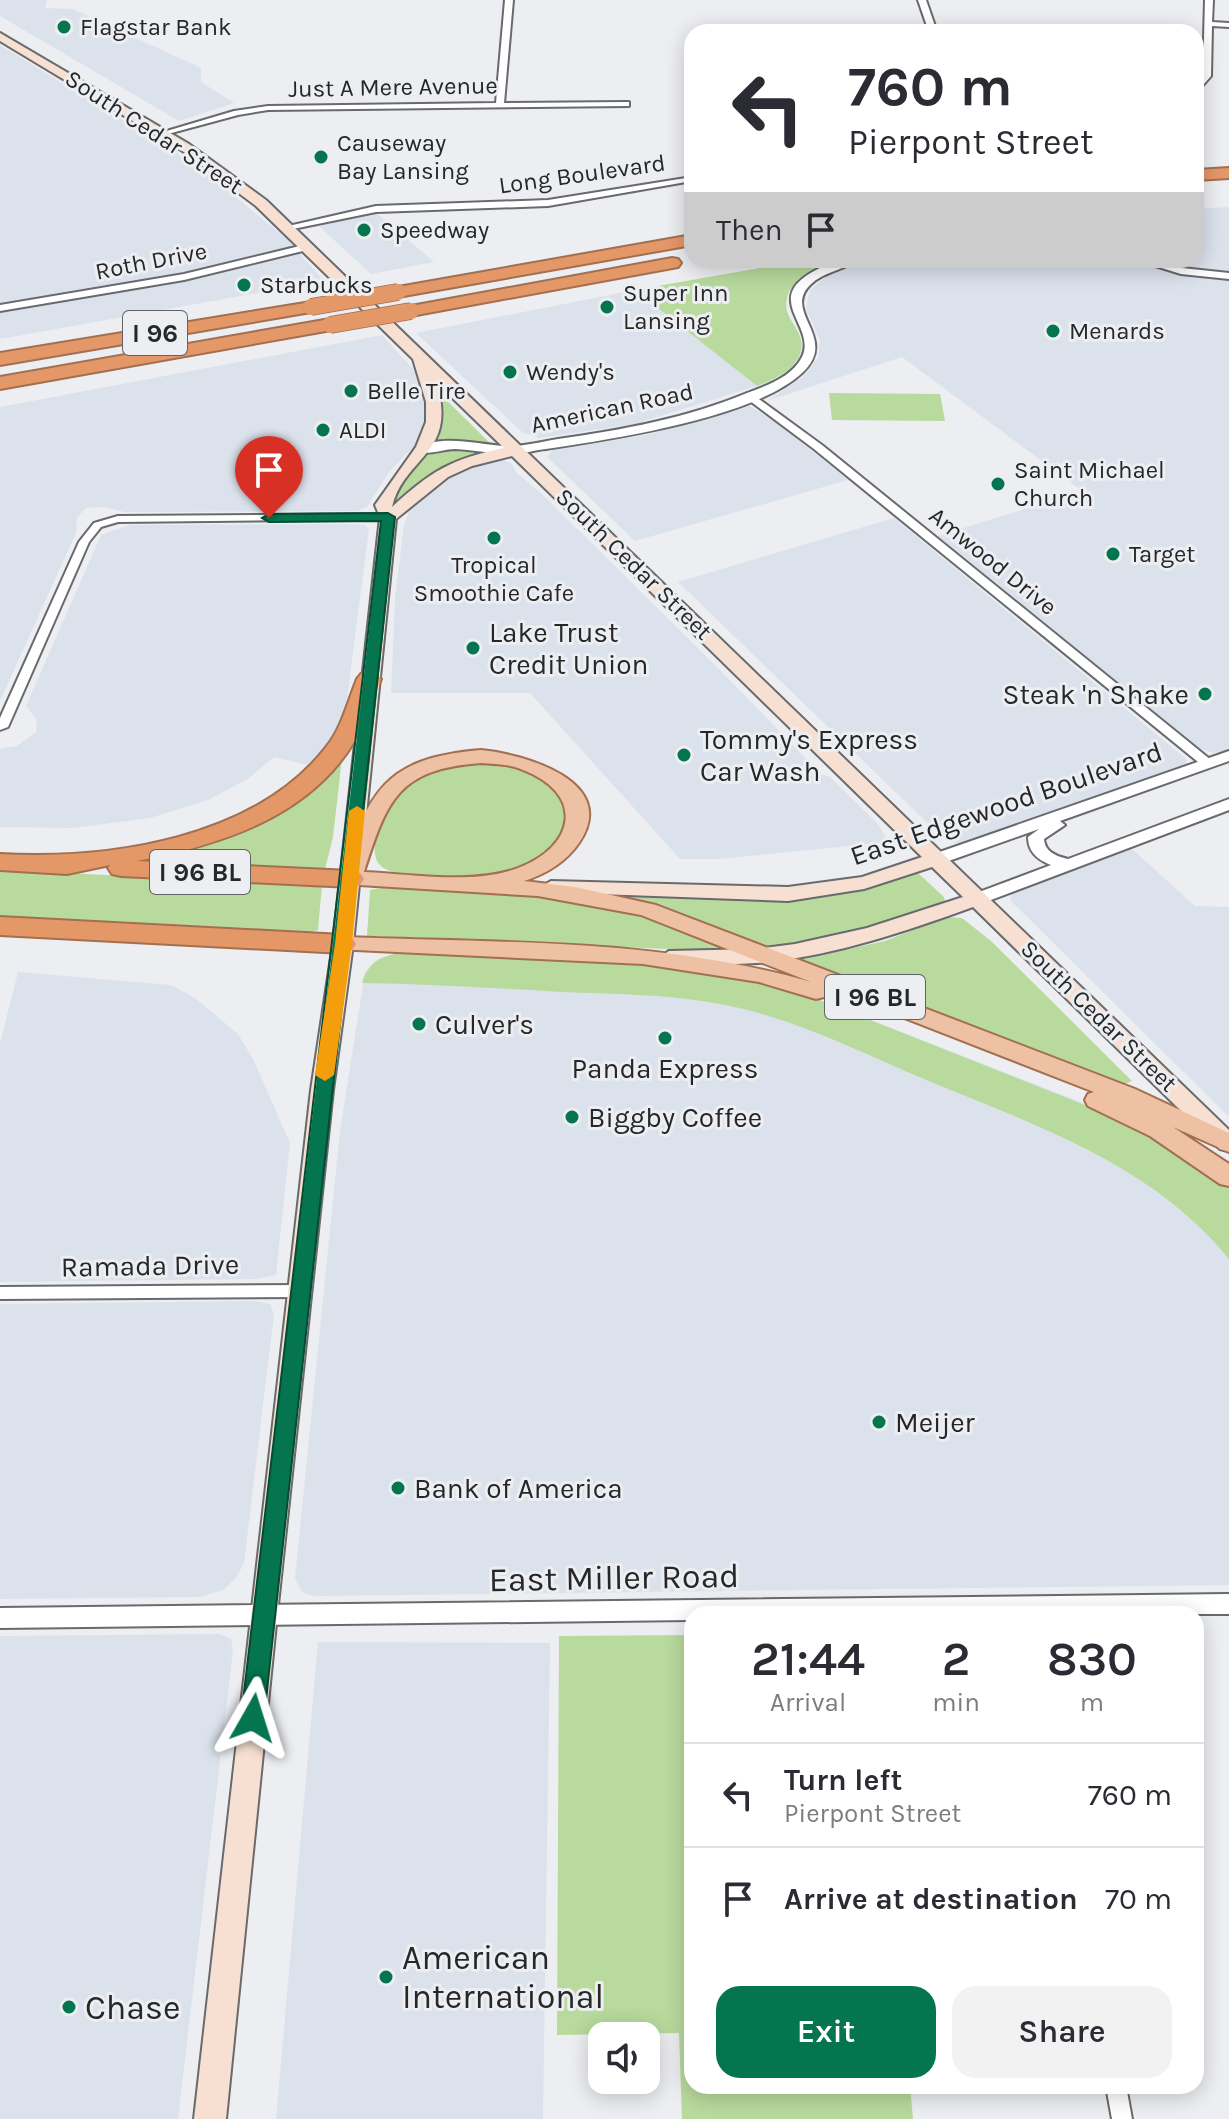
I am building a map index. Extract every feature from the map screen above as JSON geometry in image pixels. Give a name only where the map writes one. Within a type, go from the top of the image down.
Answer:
[{"type":"highway","points":[[1204,175],[1229,173]]},
{"type":"highway","points":[[1204,192],[1229,190]]},
{"type":"highway","name":"I 96","points":[[0,359],[684,241]]},
{"type":"highway","name":"I 96","points":[[0,386],[684,260]]},
{"type":"highway","points":[[49,865],[164,849],[232,827],[267,809],[296,790],[337,751],[369,679]]},
{"type":"highway","name":"I 96 BL","points":[[0,862],[351,879]]},
{"type":"highway","name":"I 96 BL","points":[[0,926],[343,944]]},
{"type":"main road","name":"South Cedar Street","points":[[0,36],[164,133],[230,178],[288,227],[1229,1143]]},
{"type":"main road","points":[[210,2119],[322,1090],[351,879],[369,679],[388,517],[383,505],[421,450],[432,429],[435,412],[419,355]]},
{"type":"main road","points":[[388,517],[404,508],[423,486],[451,469],[517,450]]},
{"type":"main road","points":[[351,879],[381,801],[394,785],[419,770],[460,759],[503,759],[536,768],[562,785],[575,803],[578,818],[574,832],[563,849],[528,872],[468,885]]},
{"type":"main road","name":"East Edgewood Boulevard","points":[[511,886],[788,894],[864,883],[937,859]]},
{"type":"main road","name":"I 96 BL","points":[[351,879],[511,886],[637,907],[1126,1095],[1229,1143]]},
{"type":"main road","points":[[659,958],[766,955],[855,939],[977,899]]},
{"type":"main road","name":"I 96 BL","points":[[343,944],[659,958],[764,975],[841,999],[1123,1112],[1180,1142],[1229,1177]]},
{"type":"street","points":[[500,106],[509,0]]},
{"type":"street","points":[[922,0],[930,24]]},
{"type":"street","points":[[1204,80],[1207,76],[1209,0]]},
{"type":"street","points":[[1209,24],[1229,25]]},
{"type":"street","name":"Just A Mere Avenue","points":[[164,133],[268,108],[626,104]]},
{"type":"street","name":"Long Boulevard","points":[[288,227],[376,209],[548,203],[684,180]]},
{"type":"street","name":"Roth Drive","points":[[0,308],[184,277],[308,247]]},
{"type":"street","name":"American Road","points":[[421,450],[446,444],[517,450],[632,431],[749,396],[783,382],[804,365],[811,343],[797,310],[799,293],[815,275],[832,268]]},
{"type":"street","points":[[1170,268],[1229,276]]},
{"type":"street","name":"Amwood Drive","points":[[749,396],[818,447],[1207,763]]},
{"type":"street","points":[[2,727],[84,542],[92,528],[100,522],[118,519],[388,517]]},
{"type":"street","name":"East Edgewood Boulevard","points":[[937,859],[1229,756]]},
{"type":"street","points":[[1068,864],[1042,854],[1036,837],[1043,830],[1141,795],[1165,778]]},
{"type":"street","points":[[1199,815],[1229,797]]},
{"type":"street","points":[[977,899],[1229,804]]},
{"type":"street","name":"Ramada Drive","points":[[0,1293],[301,1291]]},
{"type":"street","name":"East Miller Road","points":[[1173,1606],[1229,1604]]},
{"type":"street","name":"East Miller Road","points":[[0,1618],[684,1612]]},
{"type":"street","points":[[1117,2094],[1122,2119]]},
{"type":"shaded area","points":[[0,0],[47,0],[45,8],[73,9],[201,68],[201,82],[234,103],[179,121],[0,16]]},
{"type":"shaded area","points":[[0,45],[199,167],[287,239],[324,281],[0,339]]},
{"type":"shaded area","points":[[1229,207],[1229,272],[1187,268],[1204,268],[1204,209]]},
{"type":"shaded area","points":[[375,212],[434,262],[371,274],[319,226]]},
{"type":"shaded area","points":[[847,268],[1156,268],[1229,281],[1229,750],[1213,753],[1198,748],[938,536],[1082,491],[902,357],[767,401],[804,376],[818,358],[820,340],[806,309],[810,290],[831,273]]},
{"type":"shaded area","points":[[635,290],[757,386],[635,424],[539,438],[522,432],[416,333]]},
{"type":"shaded area","points":[[382,335],[414,370],[423,385],[427,396],[426,428],[418,442],[389,472],[367,507],[357,511],[124,512],[105,507],[86,508],[77,517],[76,533],[0,701],[0,407]]},
{"type":"shaded area","points":[[748,405],[780,425],[848,480],[635,541],[547,457],[553,450],[651,434]]},
{"type":"shaded area","points":[[499,459],[511,463],[516,472],[716,666],[821,774],[830,777],[878,824],[889,842],[719,859],[680,859],[530,693],[391,693],[395,598],[404,525],[409,512],[415,502],[447,476],[468,466]]},
{"type":"shaded area","points":[[894,518],[1185,758],[1187,764],[967,843],[952,843],[942,837],[678,582]]},
{"type":"shaded area","points":[[129,525],[364,525],[369,529],[347,698],[339,727],[312,766],[274,757],[248,779],[208,800],[150,818],[73,828],[0,827],[0,749],[17,746],[36,732],[37,720],[26,706],[101,535]]},
{"type":"shaded area","points":[[1130,847],[1195,906],[1229,907],[1229,1117],[1011,901],[1010,895],[1019,888]]},
{"type":"shaded area","points":[[397,953],[671,967],[807,995],[1086,1104],[1229,1188],[1229,1585],[315,1596],[303,1593],[295,1578],[340,1131],[365,972],[378,959]]},
{"type":"shaded area","points":[[18,972],[171,985],[195,998],[238,1034],[253,1059],[290,1143],[276,1275],[256,1279],[0,1282],[0,1043]]},
{"type":"shaded area","points":[[255,1301],[270,1304],[274,1314],[244,1563],[236,1578],[223,1590],[200,1597],[0,1599],[0,1304]]},
{"type":"shaded area","points":[[219,1634],[231,1639],[233,1650],[178,2119],[0,2119],[0,1636]]},
{"type":"shaded area","points":[[318,1642],[550,1643],[543,2119],[276,2119]]},
{"type":"green space","points":[[760,268],[816,268],[794,285],[786,301],[790,319],[801,340],[799,357],[781,375],[757,386],[635,290]]},
{"type":"green space","points":[[438,392],[491,444],[435,440],[442,415]]},
{"type":"green space","points":[[829,393],[940,394],[945,421],[832,420]]},
{"type":"green space","points":[[435,448],[493,449],[442,469],[390,506],[414,465]]},
{"type":"green space","points":[[342,758],[333,837],[325,869],[139,859],[180,849]]},
{"type":"green space","points":[[476,763],[522,770],[551,786],[562,799],[566,816],[563,830],[552,847],[524,866],[494,873],[406,875],[380,865],[375,854],[377,831],[381,818],[402,791],[435,772]]},
{"type":"green space","points":[[0,870],[322,885],[318,930],[308,933],[0,919]]},
{"type":"green space","points":[[918,873],[944,897],[945,902],[884,924],[818,940],[770,947],[627,897],[780,899],[856,890]]},
{"type":"green space","points":[[386,887],[569,899],[640,915],[722,947],[713,951],[367,936],[370,890]]},
{"type":"green space","points":[[946,917],[962,918],[991,941],[1132,1081],[1122,1085],[797,960],[885,941]]},
{"type":"green space","points":[[405,953],[671,967],[740,977],[807,995],[1110,1115],[1172,1148],[1229,1188],[1229,1259],[1198,1226],[1164,1197],[1088,1150],[795,1025],[741,1009],[676,998],[362,983],[368,969],[378,960]]},
{"type":"green space","points":[[684,1635],[684,2094],[911,2094],[913,2119],[682,2119],[679,2033],[660,2033],[660,2022],[588,2022],[588,2034],[557,2035],[559,1636]]},
{"type":"slow traffic","points":[[325,1075],[357,811]]},
{"type":"place","name":"Flagstar Bank","points":[[64,27]]},
{"type":"place","name":"Causeway Bay Lansing","points":[[321,157]]},
{"type":"place","name":"Speedway","points":[[364,230]]},
{"type":"place","name":"Starbucks","points":[[244,285]]},
{"type":"place","name":"Super Inn Lansing","points":[[607,307]]},
{"type":"place","name":"Menards","points":[[1053,331]]},
{"type":"place","name":"Wendy's","points":[[510,372]]},
{"type":"place","name":"Belle Tire","points":[[351,391]]},
{"type":"place","name":"ALDI","points":[[323,430]]},
{"type":"place","name":"Saint Michael Church","points":[[998,484]]},
{"type":"place","name":"Tropical Smoothie Cafe","points":[[494,538]]},
{"type":"place","name":"Target","points":[[1113,554]]},
{"type":"place","name":"Lake Trust Credit Union","points":[[473,648]]},
{"type":"place","name":"Steak 'n Shake","points":[[1205,694]]},
{"type":"place","name":"Tommy's Express Car Wash","points":[[684,755]]},
{"type":"place","name":"Culver's","points":[[419,1024]]},
{"type":"place","name":"Panda Express","points":[[665,1038]]},
{"type":"place","name":"Biggby Coffee","points":[[572,1117]]},
{"type":"place","name":"Meijer","points":[[879,1422]]},
{"type":"place","name":"Bank of America","points":[[398,1488]]},
{"type":"place","name":"American International","points":[[386,1977]]},
{"type":"place","name":"Chase","points":[[69,2007]]},
{"type":"route","points":[[253,1718],[322,1090],[351,879],[368,689],[388,517],[269,518]]}]
